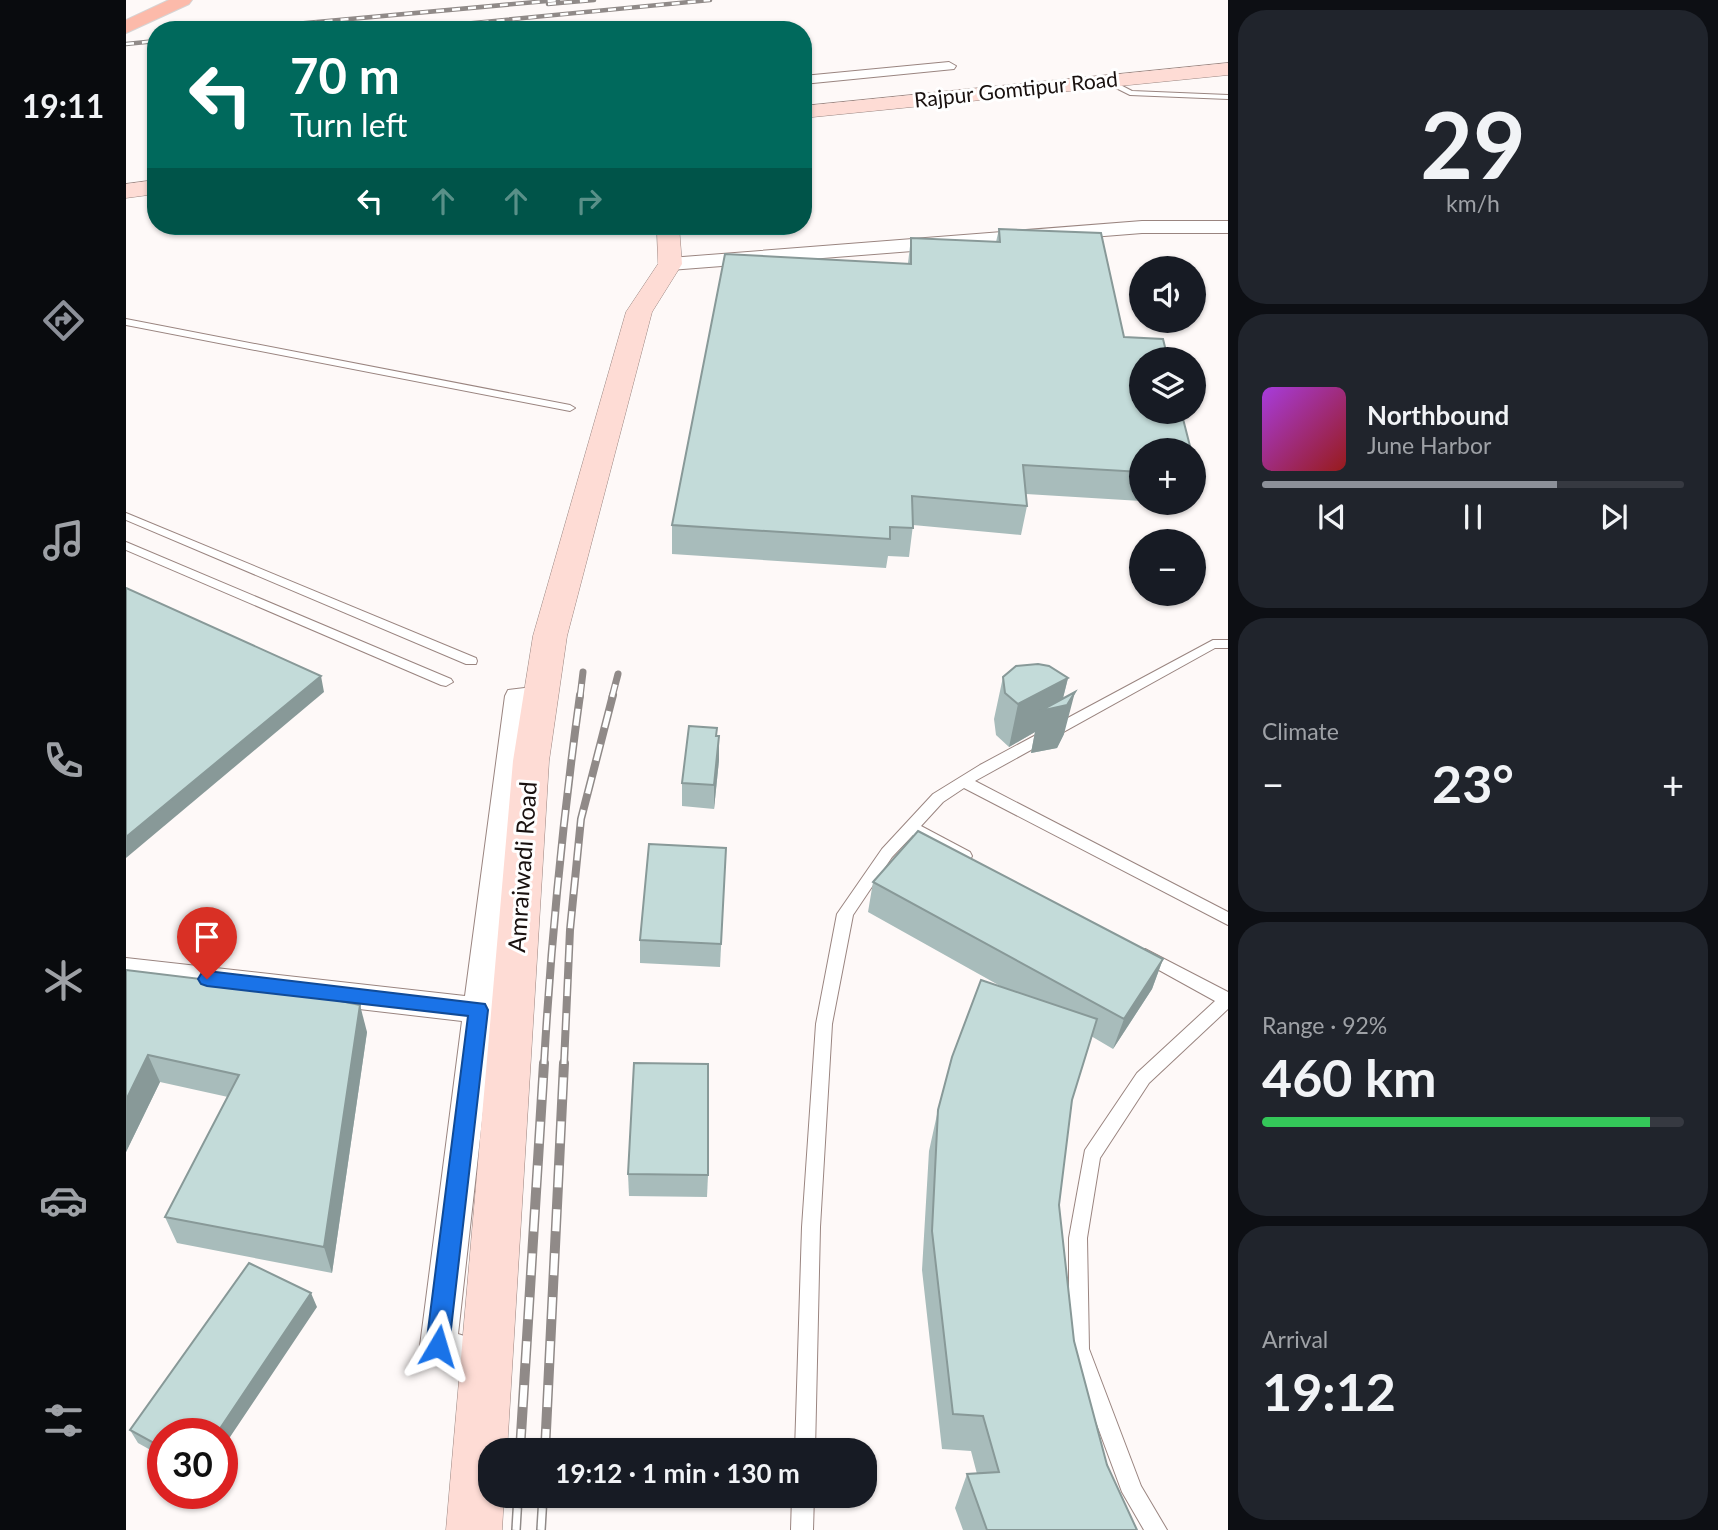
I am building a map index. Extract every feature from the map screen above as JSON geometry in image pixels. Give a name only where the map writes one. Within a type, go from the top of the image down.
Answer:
[{"type":"main road","points":[[126,15],[159,0]]},
{"type":"main road","points":[[126,27],[183,0]]},
{"type":"main road","name":"Rajpur Gomtipur Road","points":[[812,111],[1228,69]]},
{"type":"main road","points":[[126,191],[147,188]]},
{"type":"main road","points":[[668,235],[670,264]]},
{"type":"main road","name":"Amraiwadi Road","points":[[474,1530],[531,761],[541,694],[550,636],[639,312],[670,264]]},
{"type":"street","points":[[812,79],[949,66]]},
{"type":"street","points":[[670,264],[1142,227],[1224,225]]},
{"type":"street","points":[[486,1360],[438,1346],[517,696],[541,694]]},
{"type":"street","points":[[126,970],[478,1010]]},
{"type":"lane","points":[[1109,80],[1130,93],[1228,97]]},
{"type":"lane","points":[[126,322],[570,408]]},
{"type":"lane","points":[[126,516],[429,659],[446,682]]},
{"type":"lane","points":[[126,546],[429,659],[471,662]]},
{"type":"lane","points":[[804,1438],[811,1227],[824,1024],[845,914],[887,853],[938,798],[1213,643],[1228,644]]},
{"type":"lane","points":[[964,782],[1228,919]]},
{"type":"lane","points":[[911,827],[984,867]]},
{"type":"lane","points":[[1130,947],[1228,1000],[1143,1078],[1091,1156],[1078,1238],[1079,1349],[1133,1492],[1156,1530]]},
{"type":"lane","points":[[802,1530],[803,1508]]},
{"type":"building","points":[[999,229],[1101,233],[1124,337],[1163,339],[1165,347],[1129,347],[1129,424],[1184,424],[1188,438],[1129,438],[1129,471],[1023,465],[1027,506],[912,496],[913,528],[890,527],[890,539],[672,525],[725,254],[911,264],[911,238],[1000,242]]},
{"type":"building","points":[[126,588],[321,676],[126,837]]},
{"type":"building","points":[[1016,666],[1049,666],[1068,678],[1018,704],[1005,693],[1003,677]]},
{"type":"building","points":[[1075,692],[1067,705],[1040,711]]},
{"type":"building","points":[[689,726],[717,728],[716,736],[719,736],[714,785],[682,783]]},
{"type":"building","points":[[918,831],[1163,959],[1124,1019],[873,882]]},
{"type":"building","points":[[649,844],[726,848],[721,944],[640,940]]},
{"type":"building","points":[[126,970],[200,979],[203,973],[360,1005],[324,1247],[165,1217],[239,1075],[148,1055],[126,1100]]},
{"type":"building","points":[[981,980],[1097,1019],[1072,1100],[1059,1205],[1074,1341],[1107,1465],[1137,1530],[987,1530],[967,1474],[999,1472],[983,1416],[953,1414],[932,1231],[938,1110],[952,1057]]},
{"type":"building","points":[[634,1063],[708,1064],[708,1175],[628,1174]]},
{"type":"building","points":[[249,1263],[311,1293],[227,1418],[147,1418],[147,1439],[130,1430]]},
{"type":"railway","points":[[328,21],[558,0]]},
{"type":"railway","points":[[548,4],[594,0]]},
{"type":"railway","points":[[494,21],[710,0]]},
{"type":"railway","points":[[126,44],[147,42]]},
{"type":"railway","points":[[580,697],[583,672]]},
{"type":"railway","points":[[612,697],[618,674]]},
{"type":"railway","points":[[544,1064],[558,880],[580,695]]},
{"type":"railway","points":[[564,1064],[570,930],[581,819],[613,695]]},
{"type":"railway","points":[[521,1438],[544,1063]]},
{"type":"railway","points":[[546,1438],[564,1063]]},
{"type":"railway","points":[[516,1530],[517,1508]]},
{"type":"railway","points":[[541,1530],[542,1508]]},
{"type":"route","points":[[207,979],[478,1010],[438,1346]]}]
